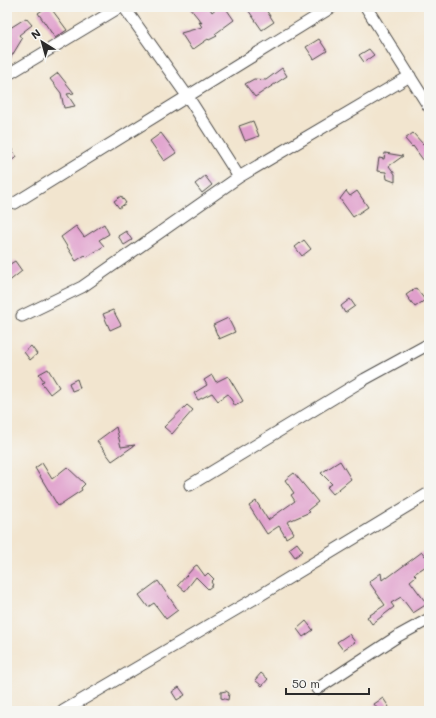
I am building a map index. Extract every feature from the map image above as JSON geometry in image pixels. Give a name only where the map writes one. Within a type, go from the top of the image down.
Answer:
[{"type":"street","points":[[7,75],[120,7]]},
{"type":"street","points":[[124,7],[188,97],[239,177]]},
{"type":"street","points":[[15,203],[332,7]]},
{"type":"street","points":[[366,7],[429,107]]},
{"type":"street","points":[[22,316],[82,287],[239,177],[410,76]]},
{"type":"street","points":[[190,485],[365,378],[429,344]]},
{"type":"street","points":[[63,711],[252,600],[429,493]]},
{"type":"street","points":[[317,689],[398,636],[429,619]]},
{"type":"building","points":[[47,7],[50,7],[67,30],[55,38],[38,13]]},
{"type":"building","points":[[189,7],[209,7],[212,12],[218,7],[225,7],[234,20],[215,34],[217,36],[209,40],[208,39],[192,50],[181,33],[202,27],[199,22],[202,23]]},
{"type":"building","points":[[246,7],[264,7],[274,22],[262,30]]},
{"type":"building","points":[[26,18],[32,25],[19,35],[22,39],[7,64],[7,30]]},
{"type":"building","points":[[319,39],[327,51],[314,59],[306,47]]},
{"type":"building","points":[[369,49],[374,55],[364,62],[359,55]]},
{"type":"building","points":[[282,68],[287,76],[255,97],[245,84],[254,79],[266,80]]},
{"type":"building","points":[[58,73],[74,93],[67,94],[75,106],[64,108],[61,93],[50,79]]},
{"type":"building","points":[[253,121],[259,136],[245,141],[239,126]]},
{"type":"building","points":[[161,133],[176,153],[164,161],[150,141]]},
{"type":"building","points":[[413,133],[423,144],[429,139],[429,168],[413,146],[412,147],[405,139]]},
{"type":"building","points":[[7,142],[17,157],[7,163]]},
{"type":"building","points":[[385,153],[403,156],[389,166],[395,174],[395,182],[387,179],[386,172],[377,171],[379,158],[384,159]]},
{"type":"building","points":[[205,176],[212,185],[202,193],[195,184]]},
{"type":"building","points":[[346,191],[350,196],[357,191],[368,207],[353,217],[340,199]]},
{"type":"building","points":[[121,196],[126,203],[119,208],[114,201]]},
{"type":"building","points":[[104,224],[109,234],[99,240],[104,246],[87,257],[85,255],[76,261],[61,237],[76,226],[84,237]]},
{"type":"building","points":[[126,231],[132,240],[124,245],[118,236]]},
{"type":"building","points":[[304,240],[311,249],[302,256],[295,247]]},
{"type":"building","points":[[15,261],[22,271],[7,283],[7,266]]},
{"type":"building","points":[[416,288],[425,300],[415,307],[406,295]]},
{"type":"building","points":[[350,299],[355,306],[345,313],[341,306]]},
{"type":"building","points":[[113,310],[121,325],[110,330],[103,314]]},
{"type":"building","points":[[228,318],[235,332],[219,339],[213,325]]},
{"type":"building","points":[[31,346],[37,354],[30,360],[24,352]]},
{"type":"building","points":[[48,369],[59,387],[50,394],[41,382],[44,381],[39,374]]},
{"type":"building","points":[[212,375],[216,382],[228,376],[243,401],[235,406],[228,394],[218,401],[212,393],[198,400],[194,393],[207,385],[204,380]]},
{"type":"building","points":[[77,379],[80,388],[72,391],[69,383]]},
{"type":"building","points":[[187,405],[193,410],[172,434],[164,427]]},
{"type":"building","points":[[116,427],[121,447],[135,445],[112,461],[97,441]]},
{"type":"building","points":[[340,461],[351,479],[333,494],[327,487],[332,484],[321,473]]},
{"type":"building","points":[[42,463],[52,479],[67,467],[85,484],[81,488],[82,490],[58,506],[35,468]]},
{"type":"building","points":[[294,473],[318,502],[308,510],[310,512],[287,522],[294,533],[286,538],[279,526],[267,534],[249,506],[256,501],[268,520],[295,501],[291,495],[294,493],[285,480]]},
{"type":"building","points":[[297,543],[303,551],[295,557],[289,549]]},
{"type":"building","points":[[422,552],[425,556],[429,553],[429,564],[414,574],[416,576],[410,581],[427,604],[413,613],[401,597],[391,603],[394,607],[372,624],[367,617],[385,605],[369,582],[381,573],[382,580],[386,577],[387,578]]},
{"type":"building","points":[[197,565],[205,576],[208,573],[214,579],[211,582],[213,585],[208,589],[196,577],[185,591],[178,585]]},
{"type":"building","points":[[158,581],[178,610],[166,619],[154,603],[148,607],[139,595]]},
{"type":"building","points":[[306,621],[313,630],[303,637],[297,629]]},
{"type":"building","points":[[349,634],[355,642],[343,650],[337,642]]},
{"type":"building","points":[[261,673],[268,679],[262,686],[255,680]]},
{"type":"building","points":[[179,687],[185,695],[177,700],[172,692]]},
{"type":"building","points":[[226,691],[229,693],[228,700],[221,698],[221,692]]},
{"type":"building","points":[[383,698],[389,707],[383,711],[379,711],[374,704]]}]
